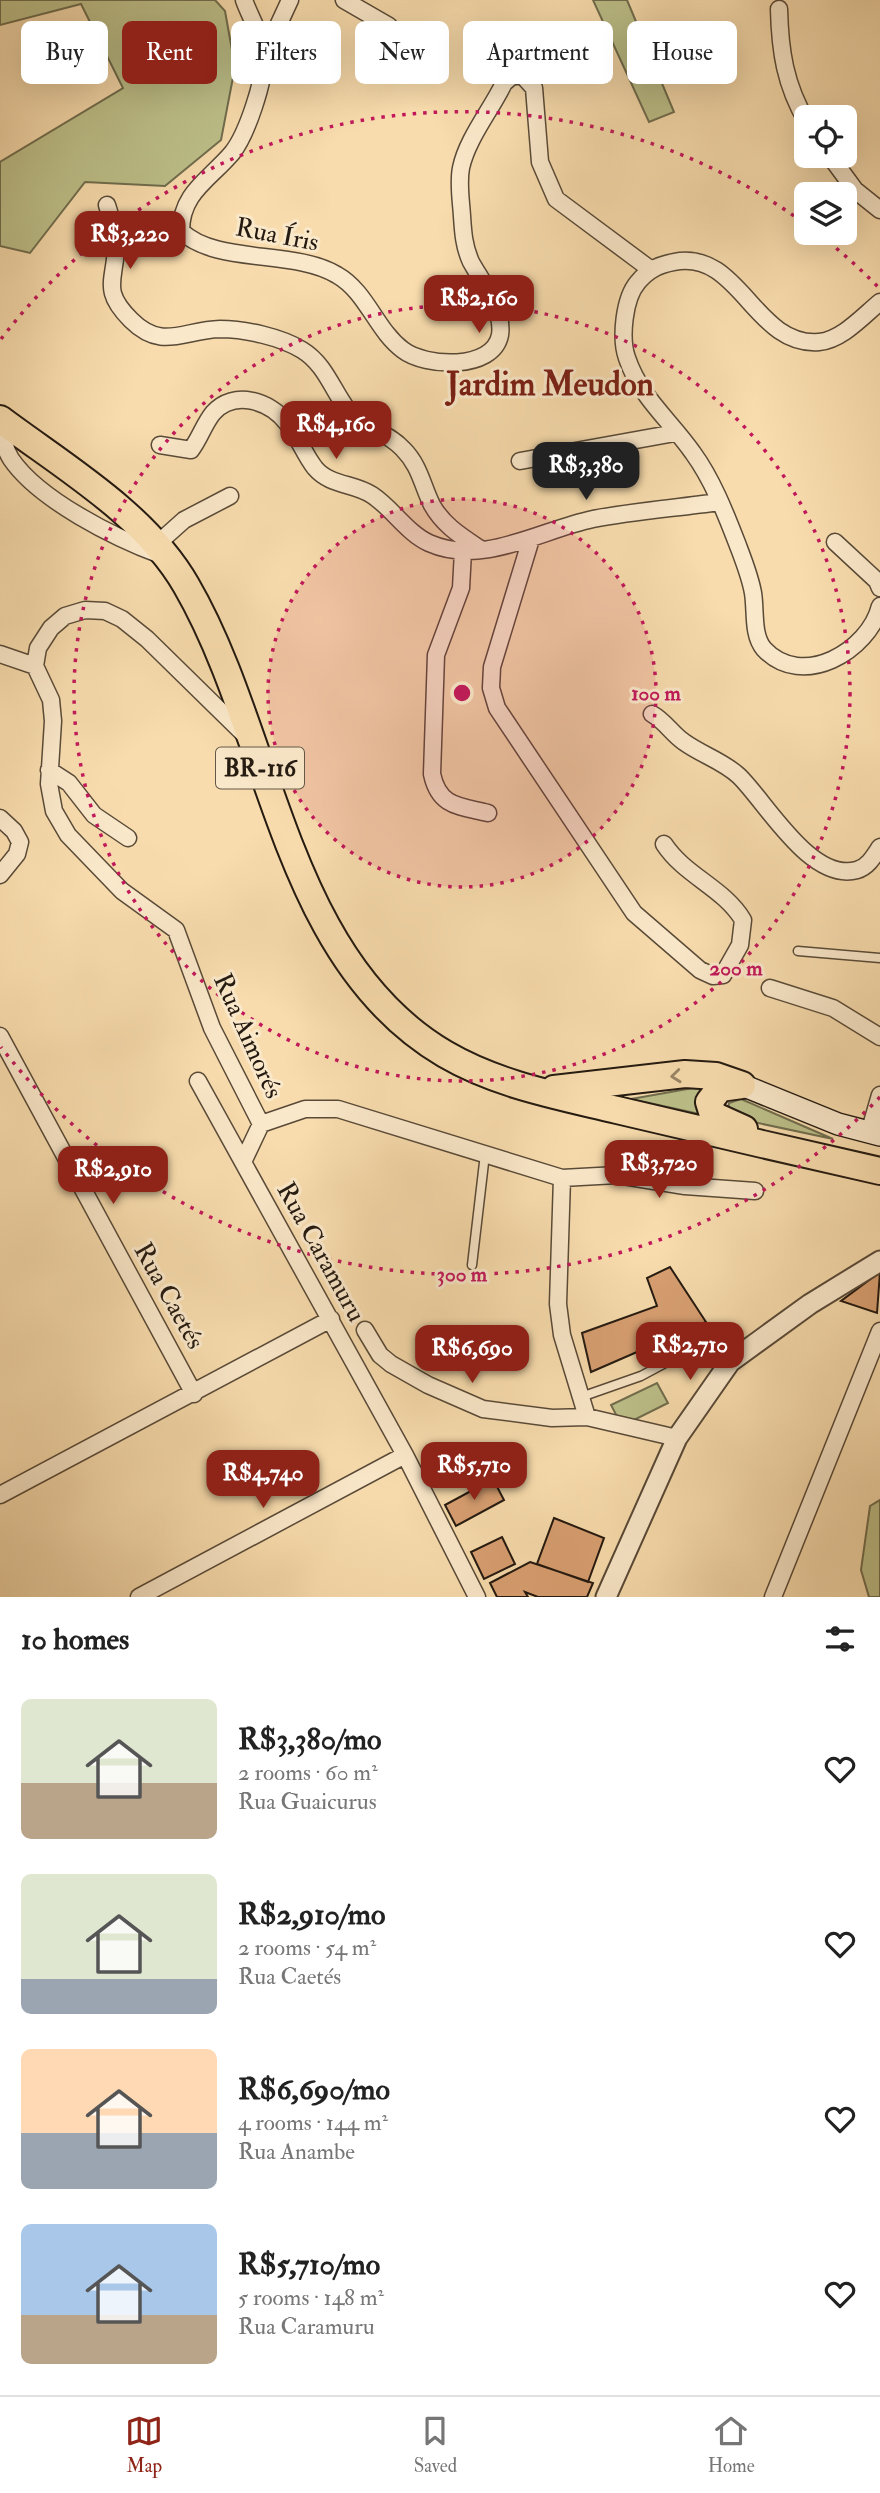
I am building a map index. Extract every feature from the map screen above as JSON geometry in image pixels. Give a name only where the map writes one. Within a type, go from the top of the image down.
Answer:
[{"type":"highway","name":"BR-116","points":[[0,421],[109,502],[162,551],[211,631],[298,863],[330,930],[376,998],[398,1019],[445,1054],[503,1080],[690,1128],[880,1171]]},
{"type":"highway","points":[[538,1091],[685,1074],[716,1076],[742,1085]]},
{"type":"highway","points":[[742,1085],[720,1088],[712,1094],[709,1102],[713,1115],[778,1148]]},
{"type":"highway","points":[[538,1091],[622,1125],[663,1138],[880,1188]]},
{"type":"main road","points":[[742,1085],[819,1117],[875,1134]]},
{"type":"street","points":[[244,0],[252,21]]},
{"type":"street","points":[[280,21],[290,0]]},
{"type":"street","points":[[344,0],[380,21]]},
{"type":"street","points":[[779,9],[783,66],[789,87],[799,105]]},
{"type":"street","name":"Rua Íris","points":[[258,84],[248,125],[234,150],[187,198],[181,215],[181,231],[188,238],[216,248],[320,268],[338,275],[357,291],[404,351],[437,362],[462,364],[483,355],[494,346],[500,335],[499,321],[464,242],[461,169],[466,153],[504,83],[512,76],[523,76],[534,88],[540,162],[556,199],[650,269]]},
{"type":"street","points":[[839,168],[855,190],[880,210]]},
{"type":"street","points":[[107,205],[116,248],[110,278],[113,294],[119,306],[144,331],[155,337],[170,339],[199,331],[223,329],[290,343],[305,352],[318,362],[348,410],[403,448],[418,468],[432,505],[445,524],[471,550]]},
{"type":"street","points":[[880,302],[835,337],[820,342],[802,341],[768,323],[715,269],[699,262],[684,260],[650,269],[635,284],[627,308],[625,355],[636,382],[704,469],[747,569],[758,639],[770,654],[799,665],[817,667],[829,663],[868,632],[876,621],[880,606]]},
{"type":"street","points":[[160,445],[191,450],[215,411],[239,399],[254,400],[279,414],[316,469],[328,479],[369,493],[426,542],[471,550],[499,548],[562,526],[596,519],[719,502]]},
{"type":"street","points":[[520,461],[675,433]]},
{"type":"street","points":[[162,551],[184,520],[230,496]]},
{"type":"street","points":[[531,539],[492,667],[491,688],[497,708],[634,913],[707,974],[723,975],[740,945],[743,920],[731,903],[680,864],[664,844]]},
{"type":"street","points":[[835,542],[880,588]]},
{"type":"street","points":[[471,550],[461,588],[436,655],[432,774],[436,789],[445,801],[488,813]]},
{"type":"street","points":[[0,654],[35,666],[38,648],[51,628],[65,616],[85,610],[105,611],[122,619],[147,639],[250,739]]},
{"type":"street","name":"Rua Aimorés","points":[[35,666],[51,700],[54,721],[49,770],[54,811],[68,835],[122,891],[176,930],[212,1028],[261,1124],[305,1109],[338,1109],[562,1178]]},
{"type":"street","points":[[652,714],[687,745],[738,775],[787,834],[818,860],[830,867],[856,870],[868,863],[880,848]]},
{"type":"street","points":[[49,770],[69,783],[94,815],[128,838]]},
{"type":"street","points":[[0,818],[14,831],[20,842],[18,854],[0,875]]},
{"type":"street","points":[[770,988],[833,1008],[880,1037]]},
{"type":"street","name":"Rua Caetés","points":[[0,1037],[194,1394]]},
{"type":"street","name":"Rua Caramuru","points":[[198,1082],[405,1455],[473,1596]]},
{"type":"street","points":[[875,1134],[880,1095]]},
{"type":"street","points":[[243,1162],[261,1124]]},
{"type":"street","points":[[587,1417],[562,1335],[558,1304],[562,1178],[617,1175],[685,1186],[755,1191]]},
{"type":"street","points":[[606,1597],[677,1438],[730,1362],[810,1304],[880,1261]]},
{"type":"street","points":[[0,1495],[331,1319]]},
{"type":"street","points":[[365,1330],[380,1355],[391,1364],[450,1396],[483,1409],[513,1415],[587,1417],[677,1438]]},
{"type":"street","points":[[773,1597],[880,1331]]},
{"type":"street","points":[[138,1597],[405,1455]]},
{"type":"lane","points":[[797,951],[880,958]]},
{"type":"lane","points":[[471,1265],[485,1154]]},
{"type":"lane","points":[[581,1397],[641,1376],[710,1339]]},
{"type":"green space","points":[[0,0],[215,0],[225,11],[231,45],[232,84],[221,140],[165,186],[85,182],[30,253],[0,246],[0,162],[123,88],[108,58],[108,21],[90,21],[81,4],[0,25]]},
{"type":"green space","points":[[593,0],[627,0],[636,21],[627,21],[627,74],[613,44],[613,21],[603,21]]},
{"type":"green space","points":[[632,84],[662,84],[674,112],[649,122]]},
{"type":"green space","points":[[710,1085],[704,1115],[631,1099]]},
{"type":"green space","points":[[741,1099],[833,1139],[739,1119],[728,1111],[729,1103]]},
{"type":"green space","points":[[657,1383],[668,1403],[622,1426],[611,1405]]},
{"type":"green space","points":[[880,1500],[880,1597],[869,1597],[861,1570],[870,1506]]},
{"type":"building","points":[[670,1267],[706,1322],[591,1372],[582,1333],[657,1306],[647,1278]]},
{"type":"building","points":[[880,1272],[877,1313],[841,1301]]},
{"type":"building","points":[[493,1479],[504,1500],[456,1526],[445,1505]]},
{"type":"building","points":[[554,1518],[604,1538],[588,1582],[537,1564]]},
{"type":"building","points":[[502,1537],[515,1564],[484,1579],[471,1552]]},
{"type":"building","points":[[530,1562],[593,1583],[587,1597],[538,1597],[525,1592],[528,1597],[497,1597],[490,1583]]},
{"type":"district","name":"Jardim Meudon","points":[[550,384]]}]
